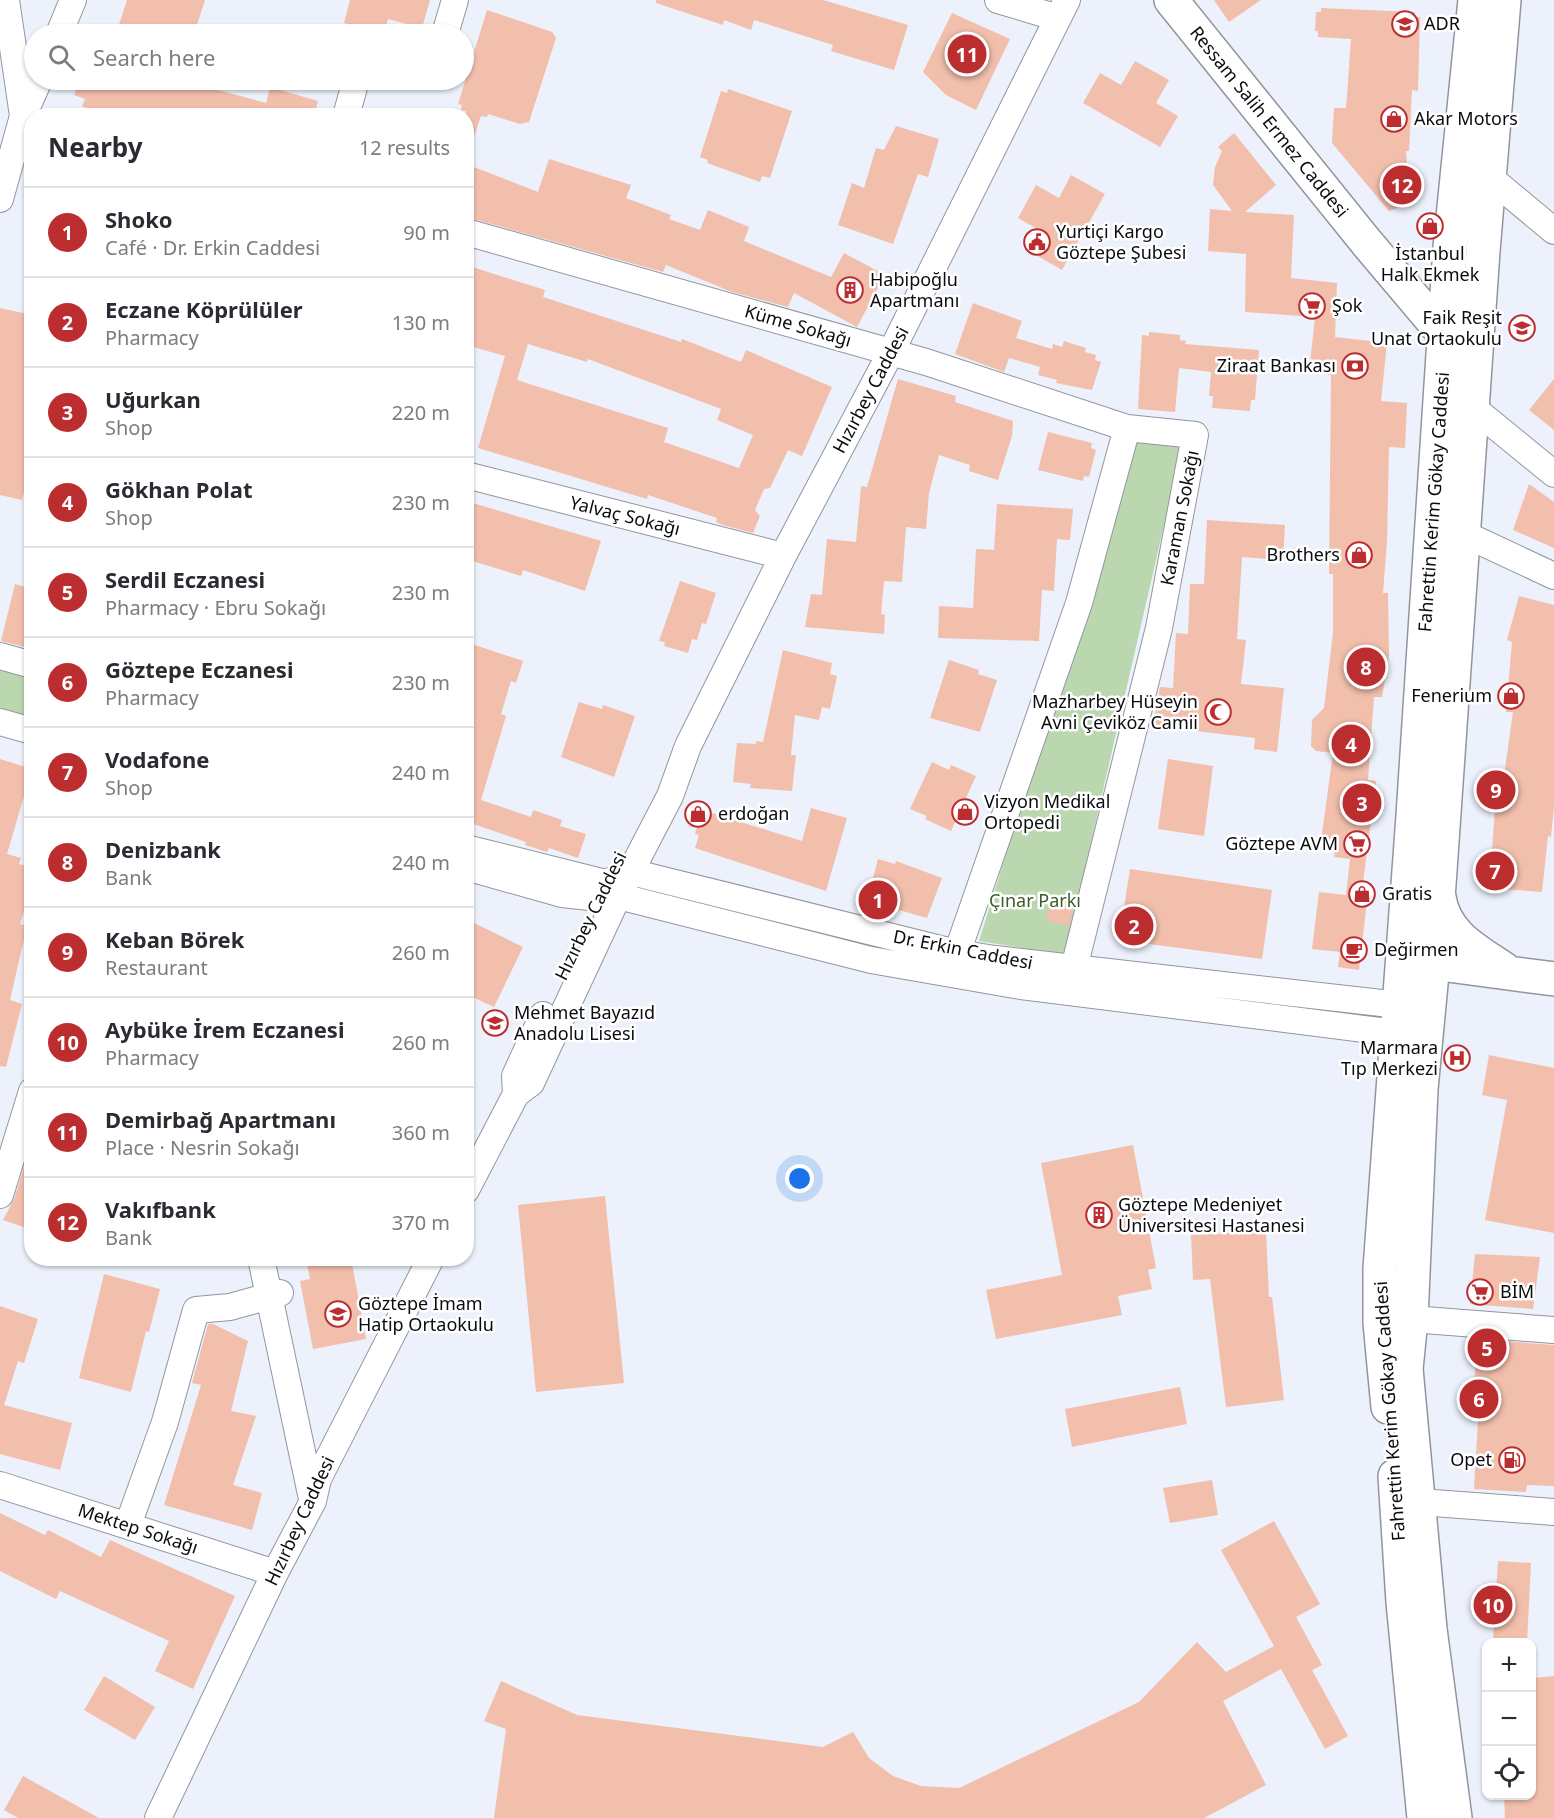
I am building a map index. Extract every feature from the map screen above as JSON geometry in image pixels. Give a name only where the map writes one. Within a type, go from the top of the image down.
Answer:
[{"type":"main road","name":"Ressam Salih Ermez Caddesi","points":[[1171,0],[1367,243]]},
{"type":"main road","name":"Fahrettin Kerim Gökay Caddesi","points":[[1424,1818],[1380,1323],[1380,1269],[1412,1025],[1447,285],[1475,0]]},
{"type":"main road","name":"Fahrettin Kerim Gökay Caddesi","points":[[1433,963],[1488,176],[1504,0]]},
{"type":"main road","points":[[1367,243],[1407,276],[1424,282],[1447,285],[1483,250]]},
{"type":"main road","points":[[1367,243],[1444,334]]},
{"type":"main road","points":[[1438,893],[1444,919],[1452,931],[1510,974]]},
{"type":"main road","points":[[1412,1025],[1433,963],[1554,979]]},
{"type":"main road","points":[[1412,1025],[1447,990],[1510,974]]},
{"type":"main road","name":"Fahrettin Kerim Gökay Caddesi","points":[[1412,1025],[1418,1133],[1411,1319],[1406,1369],[1430,1629],[1455,1818]]},
{"type":"street","points":[[6,0],[18,114],[24,129]]},
{"type":"street","points":[[63,24],[74,0]]},
{"type":"street","points":[[448,24],[455,0]]},
{"type":"street","points":[[998,0],[1063,9]]},
{"type":"street","name":"Hızırbey Caddesi","points":[[608,892],[631,872],[670,796],[688,746],[783,556],[891,352],[1063,9]]},
{"type":"street","points":[[0,199],[18,114],[33,90]]},
{"type":"street","points":[[348,108],[353,90]]},
{"type":"street","points":[[1488,176],[1554,231]]},
{"type":"street","name":"Küme Sokağı","points":[[474,234],[891,352],[1127,428]]},
{"type":"street","points":[[1472,406],[1554,474]]},
{"type":"street","points":[[957,952],[1079,603],[1127,428]]},
{"type":"street","name":"Karaman Sokağı","points":[[1070,980],[1104,854],[1159,628],[1196,435],[1127,428]]},
{"type":"street","name":"Yalvaç Sokağı","points":[[474,477],[783,556]]},
{"type":"street","points":[[1462,533],[1554,576]]},
{"type":"street","points":[[0,656],[24,663]]},
{"type":"street","points":[[0,722],[24,729]]},
{"type":"street","name":"Hızırbey Caddesi","points":[[474,1173],[608,892],[655,787],[688,746]]},
{"type":"street","name":"Dr. Erkin Caddesi","points":[[474,850],[608,892],[871,960],[1070,980],[1412,1025]]},
{"type":"street","name":"Dr. Erkin Caddesi","points":[[474,869],[562,894],[608,892]]},
{"type":"street","name":"Dr. Erkin Caddesi","points":[[631,872],[1070,980]]},
{"type":"street","points":[[0,1195],[24,1117]]},
{"type":"street","points":[[264,1266],[275,1295],[315,1490]]},
{"type":"street","points":[[274,1266],[275,1295]]},
{"type":"street","name":"Hızırbey Caddesi","points":[[158,1818],[315,1490],[427,1266]]},
{"type":"street","points":[[128,1525],[165,1422],[196,1310],[230,1306],[275,1295]]},
{"type":"street","points":[[1411,1319],[1554,1330]]},
{"type":"street","name":"Mektep Sokağı","points":[[0,1485],[275,1573]]},
{"type":"street","points":[[1420,1502],[1554,1512]]},
{"type":"green space","name":"Çınar Parkı","points":[[1134,443],[1183,443],[1065,955],[979,941]]},
{"type":"green space","points":[[0,668],[24,676],[24,719],[0,712]]},
{"type":"building","points":[[127,0],[205,0],[197,24],[119,24]]},
{"type":"building","points":[[350,0],[430,0],[423,24],[407,24],[388,19],[387,24],[344,23]]},
{"type":"building","points":[[656,0],[823,0],[908,25],[894,70],[831,51],[833,45],[754,20],[751,30],[724,20],[723,25],[656,3]]},
{"type":"building","points":[[1214,0],[1261,0],[1229,22]]},
{"type":"building","points":[[1321,8],[1415,12],[1415,17],[1420,17],[1418,91],[1412,90],[1409,151],[1406,151],[1410,204],[1389,211],[1332,143],[1334,108],[1346,108],[1351,39],[1318,37],[1318,31],[1315,31],[1316,12],[1321,12]]},
{"type":"building","points":[[487,10],[552,32],[556,38],[529,122],[520,124],[488,114],[487,117],[481,116],[474,137],[474,108],[461,108],[462,105],[458,104],[462,90],[474,90],[474,52]]},
{"type":"building","points":[[952,13],[1010,39],[976,110],[946,95],[923,72]]},
{"type":"building","points":[[1135,61],[1169,80],[1156,103],[1178,116],[1160,147],[1083,103],[1100,73],[1121,85]]},
{"type":"building","points":[[728,89],[792,111],[770,178],[762,176],[760,182],[707,163],[708,160],[700,157],[721,91],[727,93]]},
{"type":"building","points":[[76,90],[218,90],[266,103],[269,90],[280,90],[318,101],[316,108],[87,108],[82,106],[85,99],[74,95]]},
{"type":"building","points":[[896,126],[939,139],[928,177],[918,174],[893,244],[838,225],[852,183],[864,188],[876,148],[884,150]]},
{"type":"building","points":[[1234,133],[1276,185],[1245,212],[1294,215],[1291,278],[1337,283],[1335,337],[1387,343],[1381,401],[1407,403],[1405,448],[1389,447],[1387,541],[1383,593],[1388,593],[1389,655],[1382,697],[1374,697],[1368,780],[1376,781],[1363,883],[1369,884],[1359,970],[1338,967],[1340,952],[1312,949],[1319,892],[1346,895],[1350,859],[1334,857],[1335,850],[1320,848],[1333,753],[1316,751],[1311,746],[1312,720],[1324,708],[1333,633],[1333,574],[1329,574],[1331,375],[1309,372],[1315,317],[1245,312],[1246,254],[1208,251],[1210,209],[1232,211],[1213,185],[1215,167],[1222,151],[1218,147]]},
{"type":"building","points":[[549,159],[631,185],[626,198],[671,215],[669,219],[700,230],[708,210],[749,227],[744,241],[831,277],[844,253],[885,275],[857,327],[794,293],[788,307],[732,292],[666,265],[663,272],[474,219],[474,167],[538,192]]},
{"type":"building","points":[[1071,175],[1105,194],[1062,270],[1029,251],[1041,231],[1018,218],[1036,185],[1059,198]]},
{"type":"building","points":[[474,268],[545,290],[543,297],[681,342],[682,339],[741,362],[746,350],[832,387],[802,456],[788,450],[770,488],[764,489],[755,510],[760,516],[753,533],[723,525],[716,522],[717,518],[648,495],[647,499],[478,448],[505,356],[474,347]],"holes":[[[528,344],[587,362],[588,359],[721,409],[717,420],[753,435],[739,468],[664,442],[668,428],[517,380]]]},
{"type":"building","points":[[973,303],[1022,321],[1016,338],[1052,349],[1053,344],[1062,347],[1064,341],[1086,348],[1085,352],[1096,355],[1095,360],[1101,362],[1092,390],[1056,383],[1057,380],[1038,375],[1040,367],[1009,358],[1004,372],[955,354]]},
{"type":"building","points":[[0,308],[24,313],[24,491],[22,500],[0,495]]},
{"type":"building","points":[[1149,332],[1180,335],[1180,340],[1186,341],[1185,344],[1259,350],[1255,400],[1251,400],[1250,411],[1212,408],[1213,396],[1209,396],[1211,372],[1179,368],[1175,412],[1138,409],[1142,335],[1149,336]]},
{"type":"building","points":[[898,379],[956,396],[955,402],[1013,421],[1012,436],[998,480],[969,471],[970,465],[939,455],[929,493],[926,529],[906,527],[902,582],[884,581],[881,614],[885,615],[884,634],[805,627],[811,594],[822,595],[827,539],[856,542],[861,486],[867,487]]},
{"type":"building","points":[[1554,379],[1554,430],[1529,410]]},
{"type":"building","points":[[1048,432],[1092,443],[1091,448],[1096,450],[1089,477],[1084,476],[1083,481],[1038,470]]},
{"type":"building","points":[[1529,484],[1554,502],[1554,548],[1513,530]]},
{"type":"building","points":[[474,503],[601,541],[585,591],[523,570],[521,576],[474,561]]},
{"type":"building","points":[[997,504],[1073,509],[1070,540],[1057,539],[1054,591],[1042,590],[1039,641],[938,638],[939,606],[973,608],[976,549],[994,550]]},
{"type":"building","points":[[1207,520],[1285,525],[1283,560],[1242,557],[1237,639],[1246,640],[1241,684],[1284,688],[1277,752],[1254,749],[1255,738],[1153,726],[1160,687],[1173,688],[1176,633],[1188,634],[1190,584],[1204,584]]},
{"type":"building","points":[[680,581],[716,593],[706,624],[702,623],[697,640],[692,639],[688,653],[664,646],[665,642],[659,641]]},
{"type":"building","points":[[15,584],[24,587],[24,647],[1,641]]},
{"type":"building","points":[[1519,596],[1554,605],[1554,806],[1542,892],[1489,888],[1497,783],[1503,783],[1513,712],[1506,712],[1512,642],[1507,640]]},
{"type":"building","points":[[474,645],[523,661],[516,683],[511,681],[501,714],[506,716],[481,800],[531,817],[533,810],[562,820],[560,826],[586,834],[578,858],[549,848],[547,852],[525,845],[526,842],[474,824]]},
{"type":"building","points":[[783,650],[832,663],[830,674],[837,676],[830,709],[822,707],[819,720],[795,715],[791,755],[796,755],[792,791],[750,788],[751,784],[733,782],[737,743],[763,742]]},
{"type":"building","points":[[949,660],[979,670],[978,674],[997,680],[980,732],[930,718]]},
{"type":"building","points":[[579,702],[602,709],[603,705],[635,716],[614,777],[561,757]]},
{"type":"building","points":[[0,759],[24,766],[24,796],[7,854],[21,858],[19,864],[24,865],[24,911],[20,924],[24,925],[24,939],[10,1000],[22,1004],[6,1067],[0,1066]]},
{"type":"building","points":[[1168,759],[1213,766],[1204,836],[1158,829]]},
{"type":"building","points":[[932,762],[949,770],[951,765],[976,776],[951,831],[925,819],[927,816],[910,809]]},
{"type":"building","points":[[811,808],[847,818],[826,891],[695,848],[699,835],[695,834],[702,810],[802,841]]},
{"type":"building","points":[[878,859],[895,864],[896,861],[942,878],[927,918],[867,901]]},
{"type":"building","points":[[1130,869],[1272,890],[1262,959],[1119,940]]},
{"type":"building","points":[[1051,896],[1075,901],[1069,926],[1046,920]]},
{"type":"building","points":[[474,923],[523,947],[494,1007],[474,998]]},
{"type":"building","points":[[1489,1055],[1554,1068],[1554,1233],[1485,1220],[1507,1100],[1482,1095]]},
{"type":"building","name":"Göztepe Medeniyet Üniversitesi Hastanesi","points":[[1133,1145],[1156,1268],[1148,1270],[1152,1289],[1118,1296],[1122,1315],[996,1339],[986,1290],[1062,1275],[1041,1163]]},
{"type":"building","points":[[24,1166],[24,1227],[3,1220],[14,1199]]},
{"type":"building","points":[[605,1196],[624,1383],[536,1392],[518,1205]]},
{"type":"building","points":[[1266,1231],[1269,1297],[1272,1297],[1284,1400],[1226,1407],[1210,1279],[1193,1280],[1191,1235]]},
{"type":"building","points":[[1475,1254],[1540,1257],[1533,1309],[1470,1304]]},
{"type":"building","points":[[308,1266],[352,1266],[366,1339],[313,1349],[300,1281],[310,1279]]},
{"type":"building","points":[[104,1274],[160,1289],[149,1332],[146,1331],[131,1392],[79,1378]]},
{"type":"building","points":[[0,1306],[38,1319],[24,1363],[18,1361],[4,1405],[72,1423],[60,1470],[0,1454]]},
{"type":"building","points":[[208,1324],[213,1324],[248,1341],[231,1411],[256,1416],[233,1485],[262,1493],[252,1530],[164,1505],[201,1385],[192,1383]]},
{"type":"building","points":[[1477,1339],[1554,1345],[1554,1486],[1527,1485],[1526,1492],[1474,1489],[1479,1404],[1473,1404]]},
{"type":"building","points":[[1180,1387],[1187,1424],[1072,1447],[1065,1409]]},
{"type":"building","points":[[1212,1480],[1218,1515],[1170,1523],[1163,1488]]},
{"type":"building","points":[[0,1513],[45,1535],[48,1530],[101,1557],[110,1540],[235,1596],[193,1689],[155,1671],[169,1641],[60,1591],[56,1599],[0,1571]]},
{"type":"building","points":[[1274,1521],[1320,1604],[1296,1617],[1322,1665],[1312,1670],[1348,1736],[1325,1749],[1281,1669],[1223,1701],[1266,1785],[1204,1818],[494,1818],[506,1729],[484,1721],[501,1681],[577,1715],[823,1747],[853,1732],[869,1758],[893,1776],[921,1786],[959,1788],[1139,1702],[1197,1642],[1226,1672],[1274,1646],[1221,1550]]},
{"type":"building","points":[[1498,1561],[1531,1563],[1527,1638],[1493,1638]]},
{"type":"building","points":[[104,1676],[155,1707],[135,1740],[84,1710]]},
{"type":"building","points":[[1554,1676],[1554,1818],[1505,1818],[1504,1800],[1536,1800],[1536,1678]]},
{"type":"building","points":[[23,1776],[99,1818],[18,1818],[4,1810]]},
{"type":"place","name":"ADR","points":[[1405,24]]},
{"type":"place","name":"Demirbağ Apartmanı","points":[[967,54]]},
{"type":"place","name":"Akar Motors","points":[[1394,119]]},
{"type":"place","name":"Vakıfbank","points":[[1402,185]]},
{"type":"place","name":"İstanbul Halk Ekmek","points":[[1430,226]]},
{"type":"place","name":"Yurtiçi Kargo Göztepe Şubesi","points":[[1037,242]]},
{"type":"place","name":"Habipoğlu Apartmanı","points":[[850,290]]},
{"type":"place","name":"Şok","points":[[1312,306]]},
{"type":"place","name":"Faik Reşit Unat Ortaokulu","points":[[1522,328]]},
{"type":"place","name":"Ziraat Bankası","points":[[1355,366]]},
{"type":"place","name":"Brothers","points":[[1359,555]]},
{"type":"place","name":"Denizbank","points":[[1366,667]]},
{"type":"place","name":"Fenerium","points":[[1511,696]]},
{"type":"place","name":"Mazharbey Hüseyin Avni Çeviköz Camii","points":[[1218,712]]},
{"type":"place","name":"Gökhan Polat","points":[[1351,744]]},
{"type":"place","name":"Keban Börek","points":[[1496,790]]},
{"type":"place","name":"Uğurkan","points":[[1362,803]]},
{"type":"place","name":"Vizyon Medikal Ortopedi","points":[[965,812]]},
{"type":"place","name":"erdoğan","points":[[698,814]]},
{"type":"place","name":"Göztepe AVM","points":[[1357,844]]},
{"type":"place","name":"Vodafone","points":[[1495,871]]},
{"type":"place","name":"Gratis","points":[[1362,894]]},
{"type":"place","name":"Shoko","points":[[878,900]]},
{"type":"place","name":"Eczane Köprülüler","points":[[1134,926]]},
{"type":"place","name":"Değirmen","points":[[1354,950]]},
{"type":"place","name":"Mehmet Bayazıd Anadolu Lisesi","points":[[495,1023]]},
{"type":"place","name":"Marmara Tıp Merkezi","points":[[1457,1058]]},
{"type":"place","name":"Göztepe Medeniyet Üniversitesi Hastanesi","points":[[1099,1215]]},
{"type":"place","name":"BİM","points":[[1480,1292]]},
{"type":"place","name":"Göztepe İmam Hatip Ortaokulu","points":[[338,1314]]},
{"type":"place","name":"Serdil Eczanesi","points":[[1487,1348]]},
{"type":"place","name":"Göztepe Eczanesi","points":[[1479,1399]]},
{"type":"place","name":"Opet","points":[[1512,1460]]},
{"type":"place","name":"Aybüke İrem Eczanesi","points":[[1493,1605]]}]
